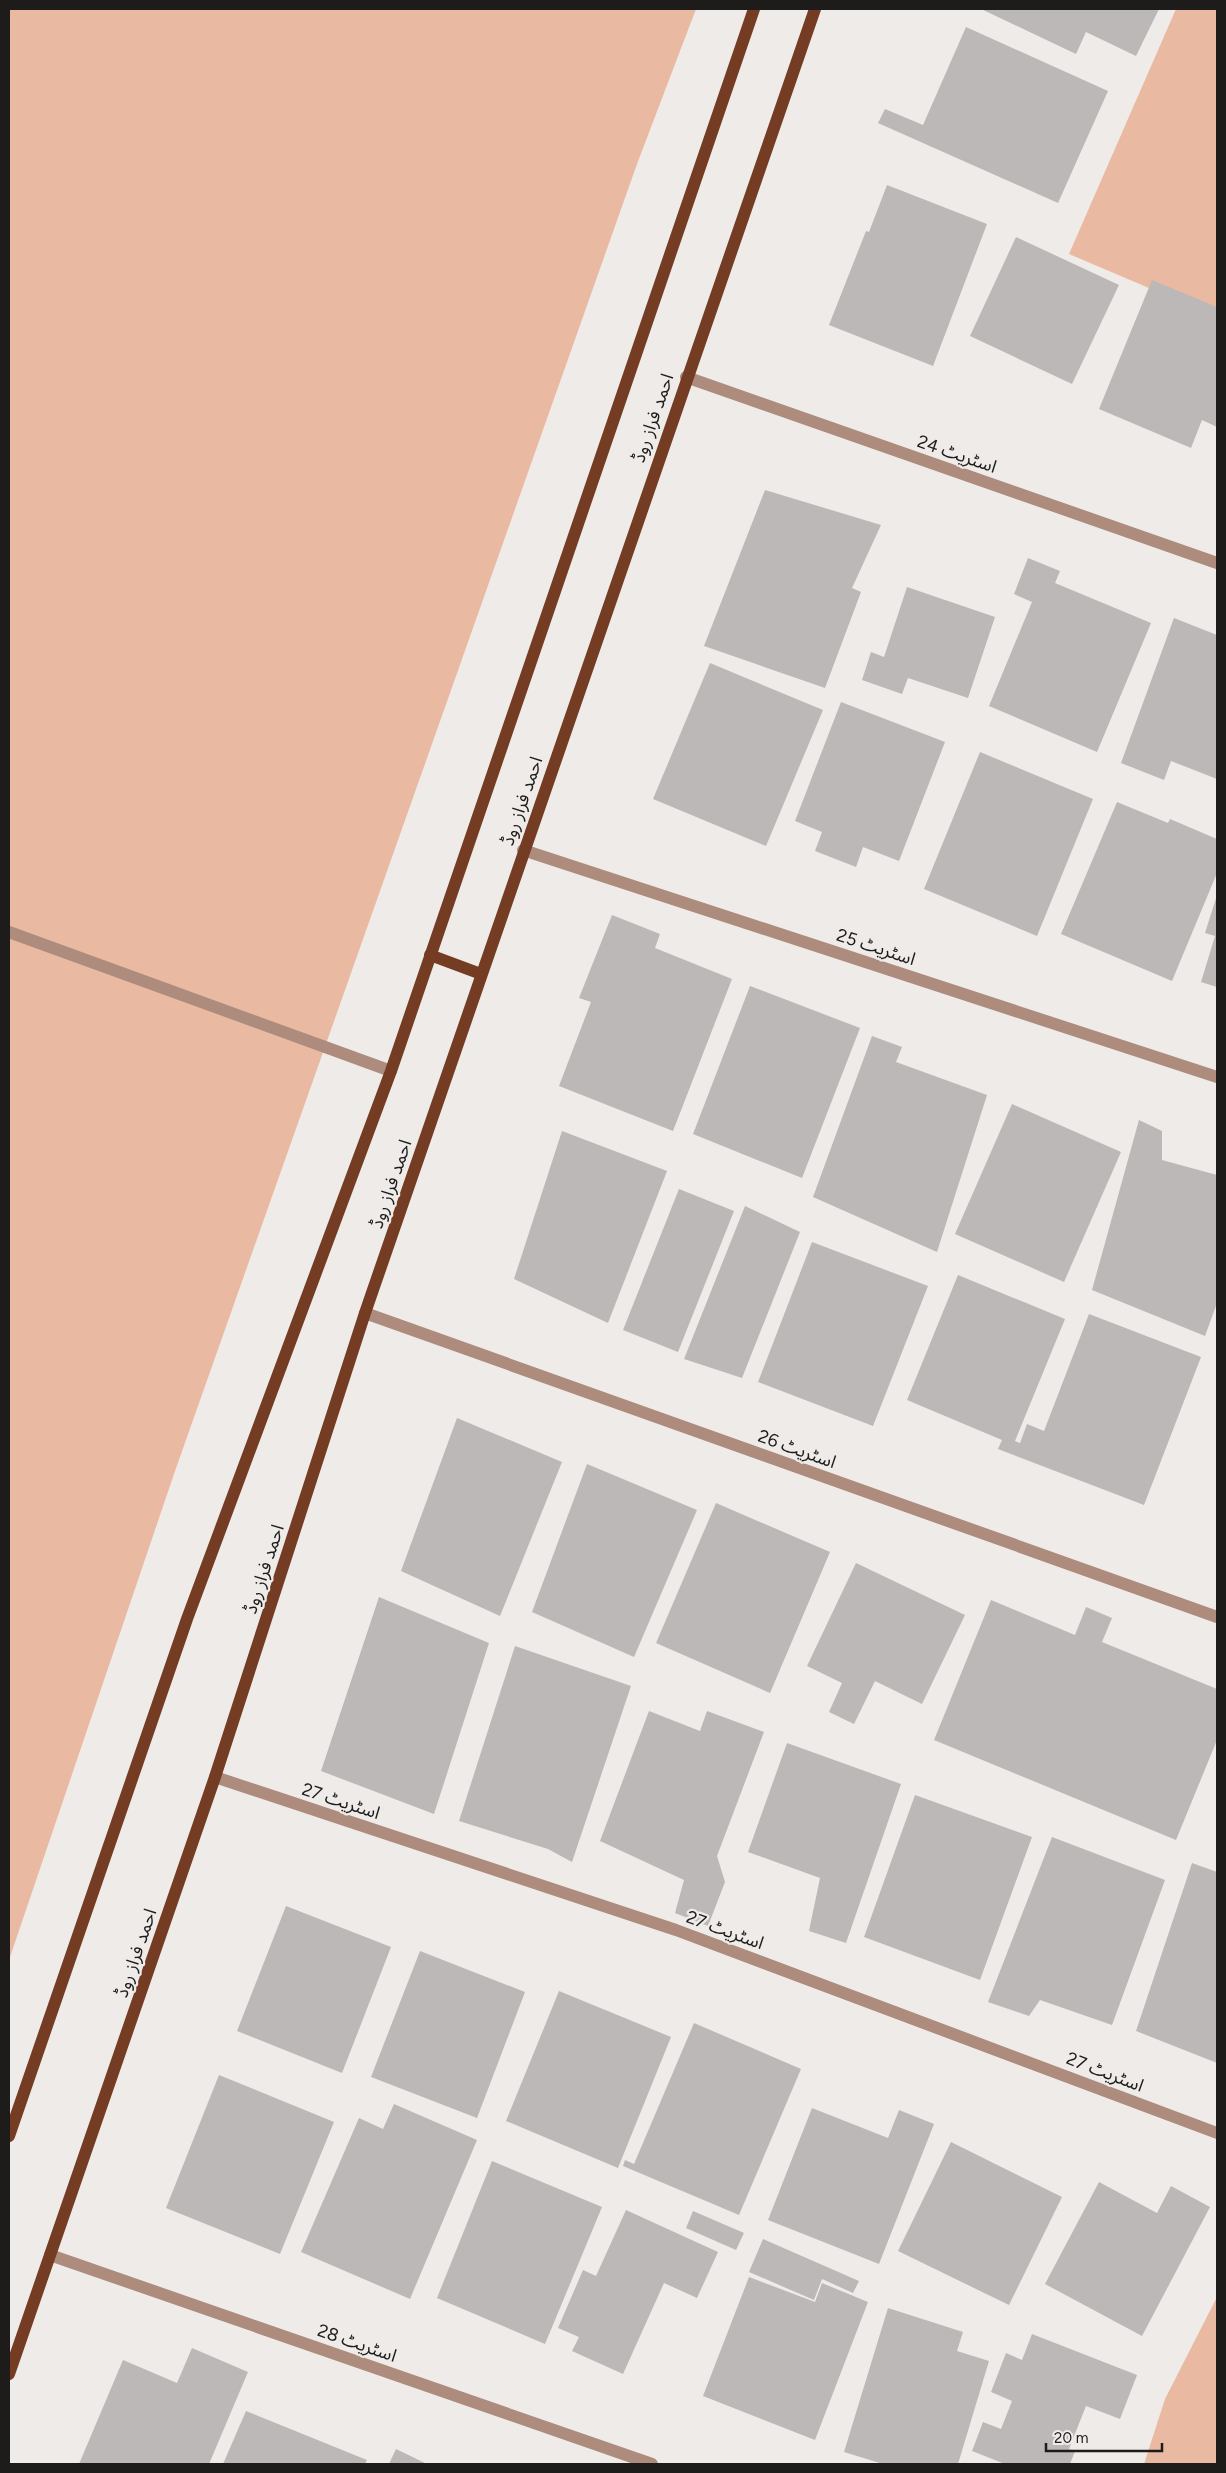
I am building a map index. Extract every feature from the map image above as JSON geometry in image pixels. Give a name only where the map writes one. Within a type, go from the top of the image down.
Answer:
[{"type":"main road","name":"احمد فراز روڈ","points":[[9,2136],[187,1619],[391,1071],[754,9]]},
{"type":"main road","name":"احمد فراز روڈ","points":[[9,2374],[215,1777],[365,1313],[814,9]]},
{"type":"main road","points":[[430,956],[481,974]]},
{"type":"street","name":"اسٹریٹ 24","points":[[686,377],[1217,563]]},
{"type":"street","name":"اسٹریٹ 25","points":[[523,850],[1217,1077]]},
{"type":"street","points":[[9,932],[391,1071]]},
{"type":"street","name":"اسٹریٹ 26","points":[[365,1313],[1217,1617]]},
{"type":"street","name":"اسٹریٹ 27","points":[[215,1777],[676,1930],[1217,2133]]},
{"type":"street","name":"اسٹریٹ 28","points":[[50,2255],[652,2464]]},
{"type":"shaded area","points":[[9,9],[696,9],[637,164],[175,1471],[9,1960]]},
{"type":"shaded area","points":[[1176,9],[1217,9],[1217,317],[1069,254]]},
{"type":"shaded area","points":[[1217,2297],[1217,2464],[1144,2464],[1165,2399]]},
{"type":"building","points":[[981,9],[1159,9],[1136,56],[1086,32],[1076,54]]},
{"type":"building","points":[[966,27],[1108,91],[1058,203],[878,123],[885,109],[923,125]]},
{"type":"building","points":[[887,185],[987,224],[933,366],[829,325],[866,231],[869,232]]},
{"type":"building","points":[[1016,237],[1119,285],[1072,384],[970,336]]},
{"type":"building","points":[[1152,280],[1217,307],[1217,427],[1202,420],[1191,448],[1099,409]]},
{"type":"building","points":[[765,490],[881,525],[852,588],[861,592],[825,688],[704,646]]},
{"type":"building","points":[[1028,558],[1060,571],[1055,583],[1151,623],[1097,752],[989,706],[1032,602],[1014,594]]},
{"type":"building","points":[[907,587],[995,617],[968,698],[908,678],[902,694],[862,680],[871,652],[884,657]]},
{"type":"building","points":[[1174,618],[1217,635],[1217,779],[1171,761],[1164,780],[1121,763]]},
{"type":"building","points":[[710,663],[823,710],[766,846],[653,799]]},
{"type":"building","points":[[841,702],[945,742],[899,861],[863,847],[856,867],[815,851],[822,832],[795,821]]},
{"type":"building","points":[[980,752],[1093,799],[1037,936],[924,889]]},
{"type":"building","points":[[1117,802],[1168,823],[1170,819],[1217,839],[1217,873],[1172,981],[1061,934]]},
{"type":"building","points":[[1217,895],[1217,987],[1201,982],[1215,936],[1205,933]]},
{"type":"building","points":[[612,915],[660,934],[655,948],[732,979],[673,1131],[559,1086],[591,1002],[579,998]]},
{"type":"building","points":[[750,986],[860,1028],[802,1178],[693,1134]]},
{"type":"building","points":[[872,1036],[902,1047],[896,1062],[987,1095],[937,1252],[813,1197]]},
{"type":"building","points":[[1012,1104],[1121,1152],[1064,1282],[955,1234]]},
{"type":"building","points":[[1139,1120],[1162,1131],[1162,1160],[1217,1175],[1217,1303],[1205,1336],[1092,1290]]},
{"type":"building","points":[[562,1131],[667,1171],[608,1323],[514,1279]]},
{"type":"building","points":[[679,1189],[734,1211],[678,1352],[623,1330]]},
{"type":"building","points":[[745,1206],[800,1232],[742,1378],[684,1359]]},
{"type":"building","points":[[812,1242],[928,1286],[873,1426],[758,1382]]},
{"type":"building","points":[[958,1275],[1065,1319],[1015,1441],[1020,1443],[1027,1424],[1044,1431],[1089,1314],[1201,1357],[1144,1505],[998,1449],[1002,1440],[907,1400]]},
{"type":"building","points":[[457,1418],[562,1462],[500,1616],[401,1571]]},
{"type":"building","points":[[587,1464],[697,1510],[634,1657],[532,1612]]},
{"type":"building","points":[[716,1503],[830,1552],[770,1693],[656,1643]]},
{"type":"building","points":[[856,1563],[965,1615],[922,1704],[875,1681],[854,1724],[829,1712],[842,1683],[807,1666]]},
{"type":"building","points":[[379,1597],[489,1643],[434,1814],[321,1771]]},
{"type":"building","points":[[991,1600],[1075,1635],[1086,1607],[1112,1618],[1102,1642],[1217,1689],[1217,1740],[1176,1840],[934,1740]]},
{"type":"building","points":[[515,1646],[631,1686],[572,1862],[548,1849],[459,1821]]},
{"type":"building","points":[[649,1711],[700,1731],[707,1711],[764,1732],[717,1856],[725,1882],[708,1926],[675,1913],[684,1880],[600,1841]]},
{"type":"building","points":[[787,1743],[901,1784],[846,1943],[809,1931],[820,1878],[748,1852]]},
{"type":"building","points":[[915,1795],[1032,1837],[980,1980],[864,1937]]},
{"type":"building","points":[[1052,1837],[1165,1880],[1112,2025],[1040,2000],[1029,2016],[988,2002]]},
{"type":"building","points":[[1192,1863],[1217,1872],[1217,2063],[1136,2031]]},
{"type":"building","points":[[286,1906],[391,1947],[342,2073],[237,2031]]},
{"type":"building","points":[[420,1951],[525,1992],[477,2118],[371,2077]]},
{"type":"building","points":[[559,1991],[671,2037],[618,2168],[506,2121]]},
{"type":"building","points":[[694,2023],[801,2069],[739,2215],[623,2166],[625,2160],[634,2164]]},
{"type":"building","points":[[219,2075],[334,2122],[280,2254],[166,2208]]},
{"type":"building","points":[[394,2104],[477,2140],[410,2299],[301,2252],[359,2118],[383,2129]]},
{"type":"building","points":[[812,2108],[888,2138],[899,2110],[934,2124],[879,2264],[768,2220]]},
{"type":"building","points":[[951,2142],[1062,2197],[1009,2305],[898,2251]]},
{"type":"building","points":[[492,2161],[602,2207],[545,2344],[437,2298]]},
{"type":"building","points":[[1099,2182],[1157,2213],[1171,2186],[1210,2207],[1142,2336],[1045,2284]]},
{"type":"building","points":[[626,2210],[718,2252],[697,2298],[664,2283],[623,2374],[572,2351],[579,2337],[558,2328],[583,2270],[596,2276]]},
{"type":"building","points":[[693,2211],[744,2233],[736,2250],[686,2228]]},
{"type":"building","points":[[763,2239],[859,2281],[853,2293],[822,2279],[814,2300],[749,2272]]},
{"type":"building","points":[[749,2277],[815,2302],[822,2283],[868,2302],[815,2440],[703,2396]]},
{"type":"building","points":[[888,2308],[963,2332],[957,2351],[989,2361],[958,2464],[883,2464],[844,2452]]},
{"type":"building","points":[[1032,2334],[1137,2375],[1120,2419],[1086,2406],[1069,2449],[1075,2451],[1070,2464],[1005,2464],[972,2451],[983,2422],[1001,2429],[1012,2401],[991,2392],[1006,2353],[1022,2360]]},
{"type":"building","points":[[192,2348],[248,2372],[209,2464],[79,2464],[123,2360],[177,2383]]},
{"type":"building","points":[[246,2411],[367,2460],[365,2464],[223,2464]]},
{"type":"building","points":[[396,2449],[427,2464],[389,2464]]}]
